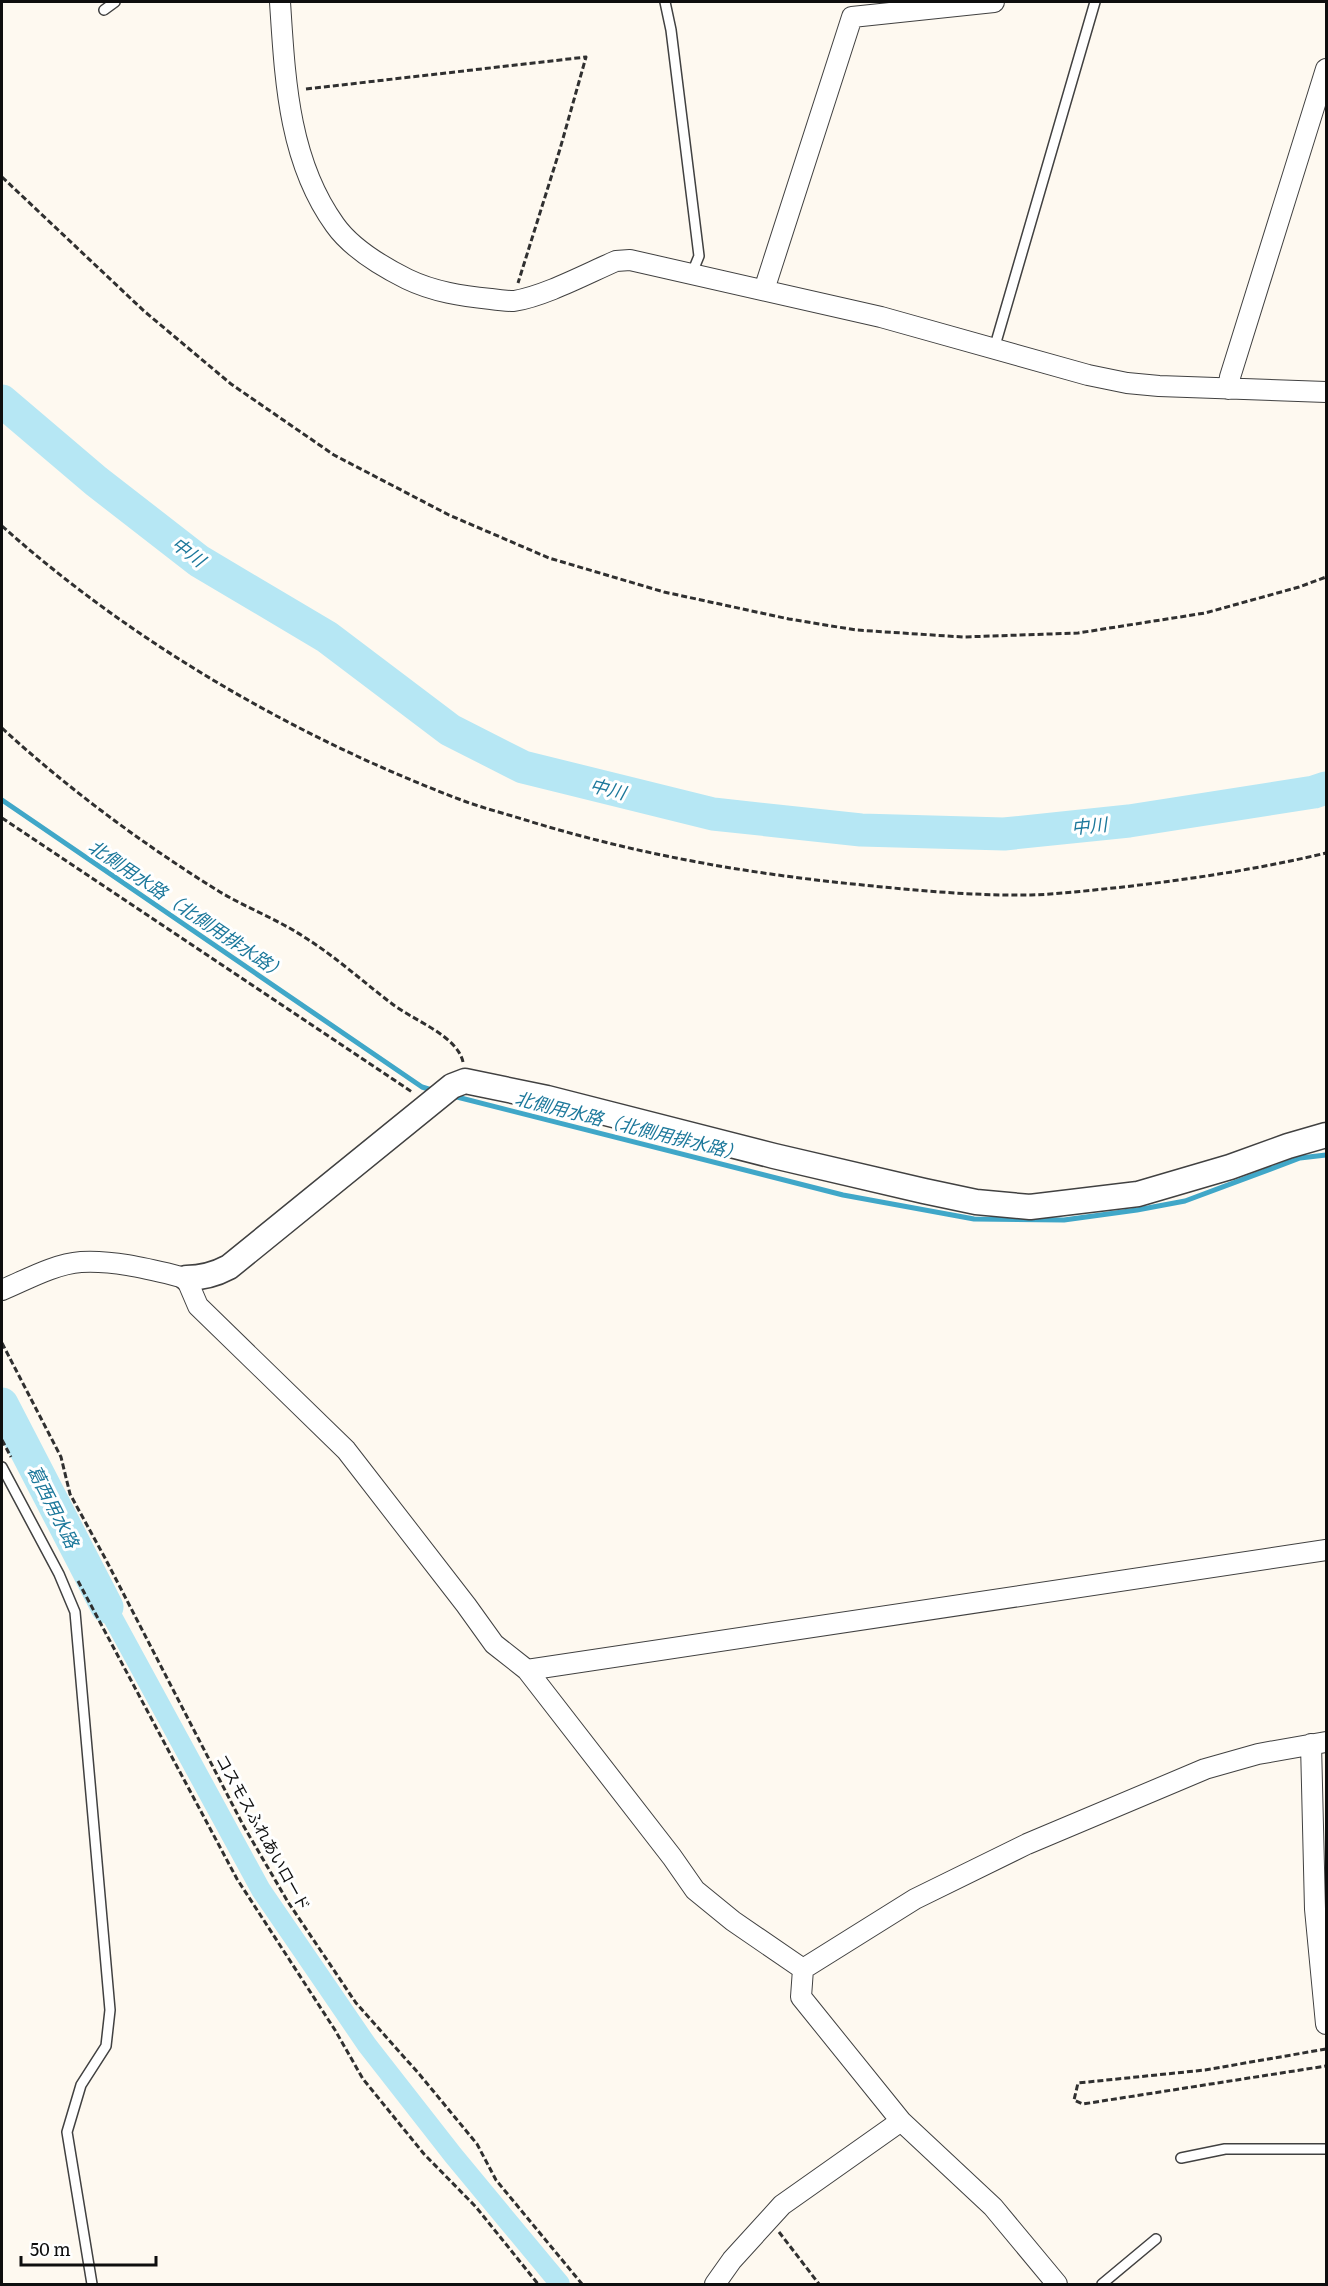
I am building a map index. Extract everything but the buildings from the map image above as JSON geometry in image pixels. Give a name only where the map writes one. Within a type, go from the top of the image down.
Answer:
[{"type":"street","points":[[280,2],[286,91],[291,117],[321,201],[335,226],[354,245],[384,268],[425,288],[466,296],[512,301],[533,296],[616,261],[630,260],[881,317],[1088,375],[1126,383],[1159,387],[1326,392]]},
{"type":"street","points":[[764,290],[852,17],[994,2]]},
{"type":"street","points":[[1228,389],[1326,69]]},
{"type":"street","points":[[2,1290],[61,1266],[80,1262],[112,1263],[186,1278],[198,1278],[218,1273],[230,1267],[446,1093],[547,1098],[774,1156],[924,1191],[976,1202],[1030,1206],[1138,1194],[1326,1135]]},
{"type":"street","points":[[186,1278],[198,1306],[346,1450],[494,1644],[527,1670],[695,1890],[733,1921],[803,1969]]},
{"type":"street","points":[[527,1670],[1326,1550]]},
{"type":"street","points":[[803,1969],[915,1899],[1027,1844],[1205,1768],[1258,1754],[1318,1743],[1326,2024]]},
{"type":"street","points":[[803,1969],[801,1997],[901,2121],[993,2207],[1057,2284]]},
{"type":"street","points":[[715,2284],[732,2260],[782,2205],[901,2121]]},
{"type":"lane","points":[[105,10],[115,2]]},
{"type":"lane","points":[[665,2],[671,30],[699,256],[692,273]]},
{"type":"lane","points":[[994,349],[1095,2]]},
{"type":"lane","points":[[2,1467],[59,1574],[75,1612],[110,2010],[106,2046],[81,2085],[67,2132],[92,2284]]},
{"type":"lane","points":[[1181,2158],[1225,2149],[1326,2149]]},
{"type":"lane","points":[[1102,2284],[1156,2239]]},
{"type":"path","points":[[286,91],[586,57],[560,149],[512,301]]},
{"type":"path","points":[[2,177],[144,311],[223,377],[334,455],[448,515],[560,561],[664,592],[789,619],[856,630],[963,638],[1078,633],[1194,615],[1299,587],[1326,577]]},
{"type":"path","points":[[2,526],[62,576],[139,632],[228,688],[283,719],[375,763],[466,802],[579,837],[685,862],[783,877],[929,892],[1031,895],[1116,888],[1226,874],[1326,853]]},
{"type":"path","points":[[2,728],[29,753],[150,845],[221,892],[304,937],[401,1011],[448,1039],[460,1050],[446,1093],[2,818]]},
{"type":"path","name":"コスモスふれあいロード","points":[[2,1342],[61,1457],[70,1494],[243,1825],[288,1902],[356,2003],[420,2074],[477,2144],[496,2180],[582,2284]]},
{"type":"path","points":[[2,1440],[13,1461]]},
{"type":"path","points":[[73,1572],[237,1879],[335,2030],[363,2079],[424,2154],[476,2207],[538,2284]]},
{"type":"path","points":[[1326,2049],[1205,2070],[1078,2083],[1074,2100],[1083,2104],[1326,2066]]},
{"type":"path","points":[[769,2219],[819,2284]]},
{"type":"waterway","name":"中川","points":[[2,401],[96,481],[199,561],[327,637],[450,730],[523,767],[713,814],[861,830],[1004,834],[1129,821],[1314,792],[1326,788]]},
{"type":"waterway","name":"北側用水路（北側用排水路）","points":[[2,800],[422,1087],[435,1091]]},
{"type":"waterway","name":"北側用水路（北側用排水路）","points":[[453,1096],[843,1195],[974,1219],[1064,1220],[1137,1210],[1185,1201],[1300,1158],[1326,1155]]},
{"type":"waterway","name":"葛西用水路","points":[[2,1404],[107,1607]]},
{"type":"waterway","points":[[107,1607],[261,1890],[367,2045],[453,2155],[560,2284]]}]
